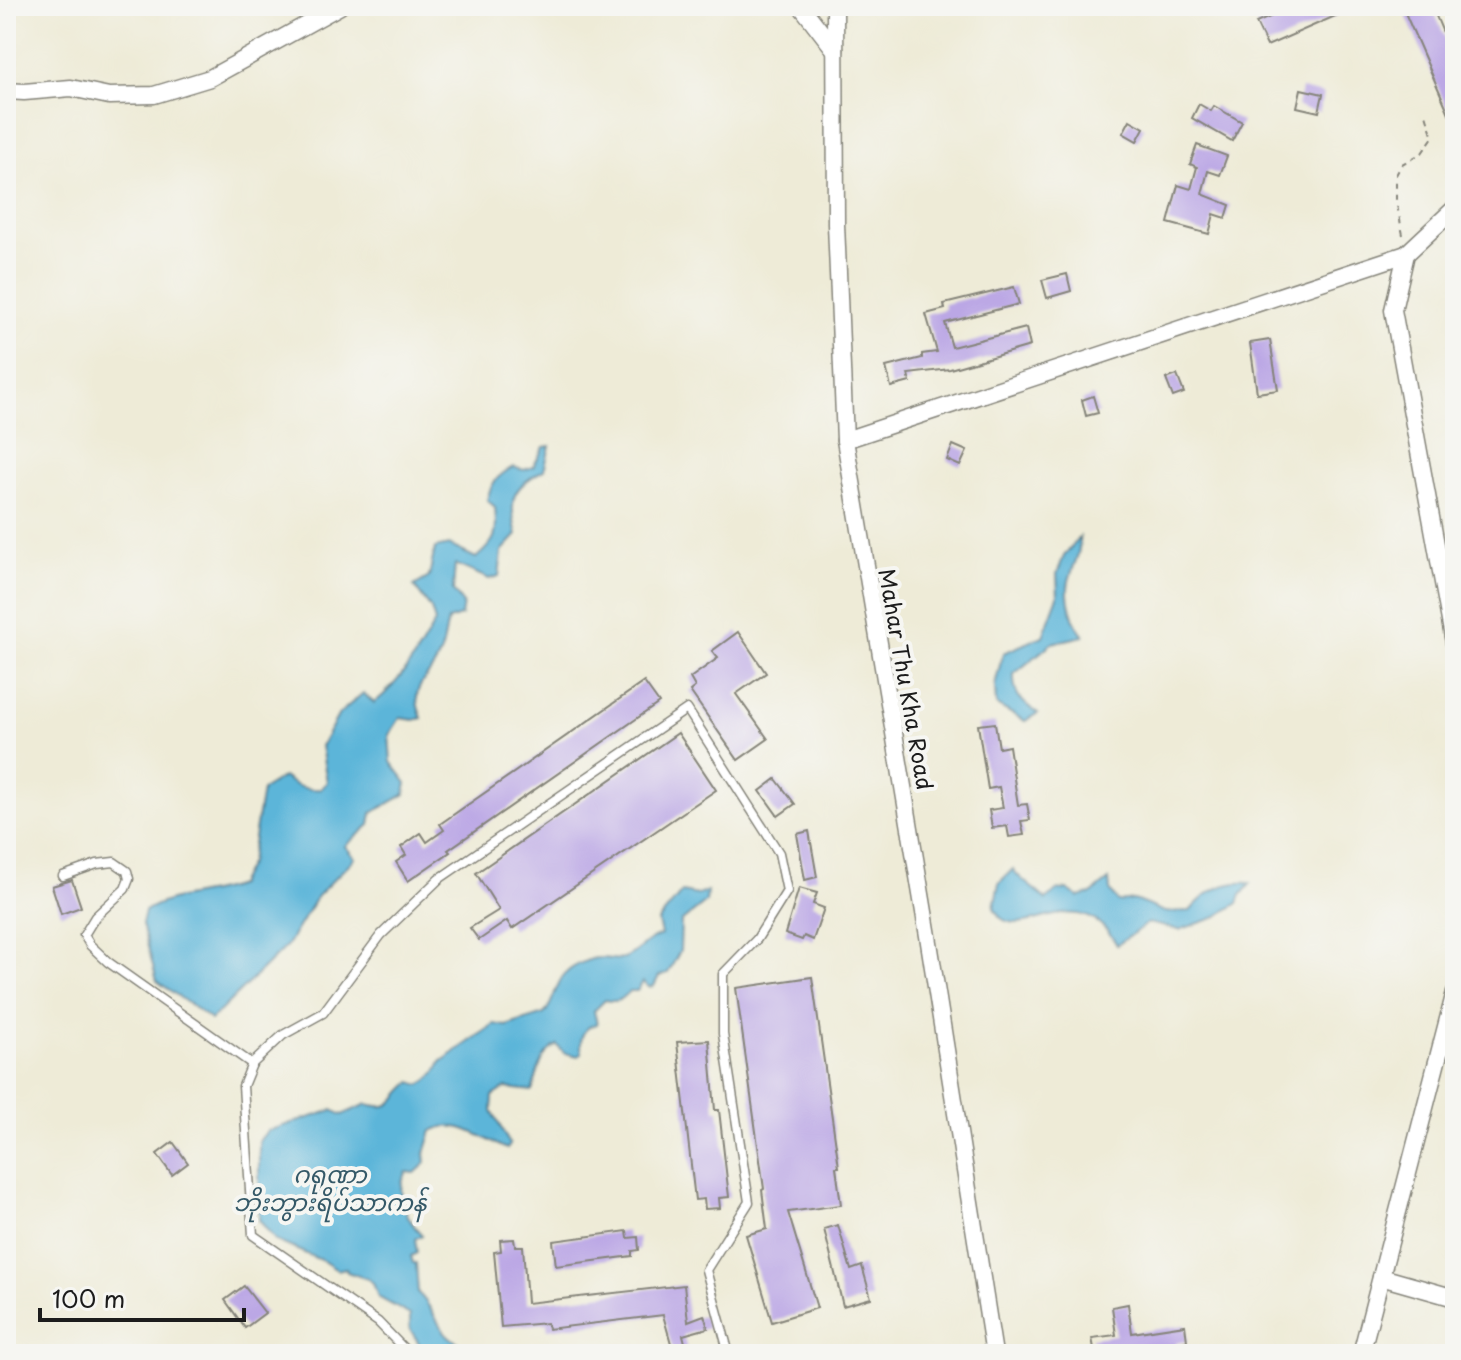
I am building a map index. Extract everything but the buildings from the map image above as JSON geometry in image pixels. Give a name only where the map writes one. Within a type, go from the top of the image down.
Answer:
[{"type":"street","points":[[6,91],[71,88],[109,96],[154,95],[210,78],[340,6]]},
{"type":"street","points":[[801,6],[835,50]]},
{"type":"street","name":"Mahar Thu Kha Road","points":[[835,6],[836,224],[845,440],[994,1354]]},
{"type":"street","points":[[845,440],[1406,254],[1455,208]]},
{"type":"street","points":[[1406,254],[1393,310],[1455,648]]},
{"type":"street","points":[[1361,1354],[1455,992]]},
{"type":"street","points":[[1381,1277],[1455,1298]]},
{"type":"lane","points":[[409,1354],[378,1322],[253,1235],[243,1086],[252,1064],[283,1035],[323,1013],[381,935],[439,879],[687,709],[779,853],[787,891],[757,939],[723,974],[723,1034],[749,1202],[706,1270],[729,1354]]},
{"type":"lane","points":[[63,876],[97,864],[114,862],[127,871],[129,879],[125,889],[95,917],[84,935],[90,945],[108,962],[252,1064]]},
{"type":"path","points":[[1406,254],[1396,200],[1396,175],[1402,164],[1422,153],[1433,137],[1425,111]]},
{"type":"water","points":[[550,446],[544,470],[525,482],[515,496],[513,512],[517,535],[502,551],[499,576],[489,579],[455,564],[453,591],[463,604],[461,616],[448,620],[440,655],[418,691],[422,718],[400,718],[389,735],[391,762],[407,783],[405,794],[372,813],[370,825],[345,846],[355,858],[317,896],[287,945],[211,1020],[157,981],[142,924],[145,911],[167,901],[238,885],[250,862],[262,790],[283,777],[310,789],[321,789],[327,782],[321,746],[339,714],[363,693],[374,703],[384,695],[409,666],[435,622],[431,609],[414,586],[429,577],[435,548],[449,545],[476,558],[489,546],[494,536],[495,507],[487,500],[493,484],[513,467],[524,470],[533,467],[544,447]]},
{"type":"water","points":[[1080,537],[1068,595],[1073,618],[1084,636],[1052,643],[1014,674],[1019,697],[1038,713],[1025,721],[996,705],[995,685],[1003,653],[1043,636],[1058,596],[1057,574],[1064,556]]},
{"type":"water","points":[[1013,869],[1046,900],[1057,891],[1067,889],[1079,897],[1091,894],[1109,880],[1110,890],[1118,902],[1134,900],[1165,912],[1190,911],[1217,888],[1251,883],[1238,903],[1214,918],[1179,930],[1148,923],[1117,945],[1102,926],[1087,916],[1071,913],[1012,923],[1001,918],[994,907],[999,883]]},
{"type":"water","name":"ဂရုဏာ ဘိုးဘွားရိပ်သာကန်","points":[[707,891],[706,902],[681,922],[680,951],[668,973],[659,976],[654,986],[648,987],[643,982],[637,991],[630,991],[619,1000],[605,1000],[594,1011],[597,1024],[583,1034],[582,1053],[579,1056],[564,1053],[557,1045],[551,1049],[540,1065],[532,1091],[506,1088],[493,1096],[492,1111],[510,1145],[507,1149],[470,1131],[441,1127],[432,1131],[425,1153],[426,1163],[415,1173],[407,1172],[401,1188],[402,1197],[411,1222],[422,1235],[415,1239],[417,1253],[411,1256],[413,1263],[416,1263],[418,1293],[445,1333],[459,1343],[462,1354],[423,1350],[410,1329],[410,1315],[378,1297],[373,1283],[368,1279],[347,1272],[346,1268],[337,1270],[276,1241],[259,1220],[259,1141],[267,1131],[333,1110],[342,1115],[367,1104],[389,1105],[412,1082],[420,1085],[427,1081],[441,1062],[494,1024],[506,1026],[544,1014],[561,979],[571,969],[595,958],[624,958],[661,935],[658,921],[682,892],[698,895]]}]
